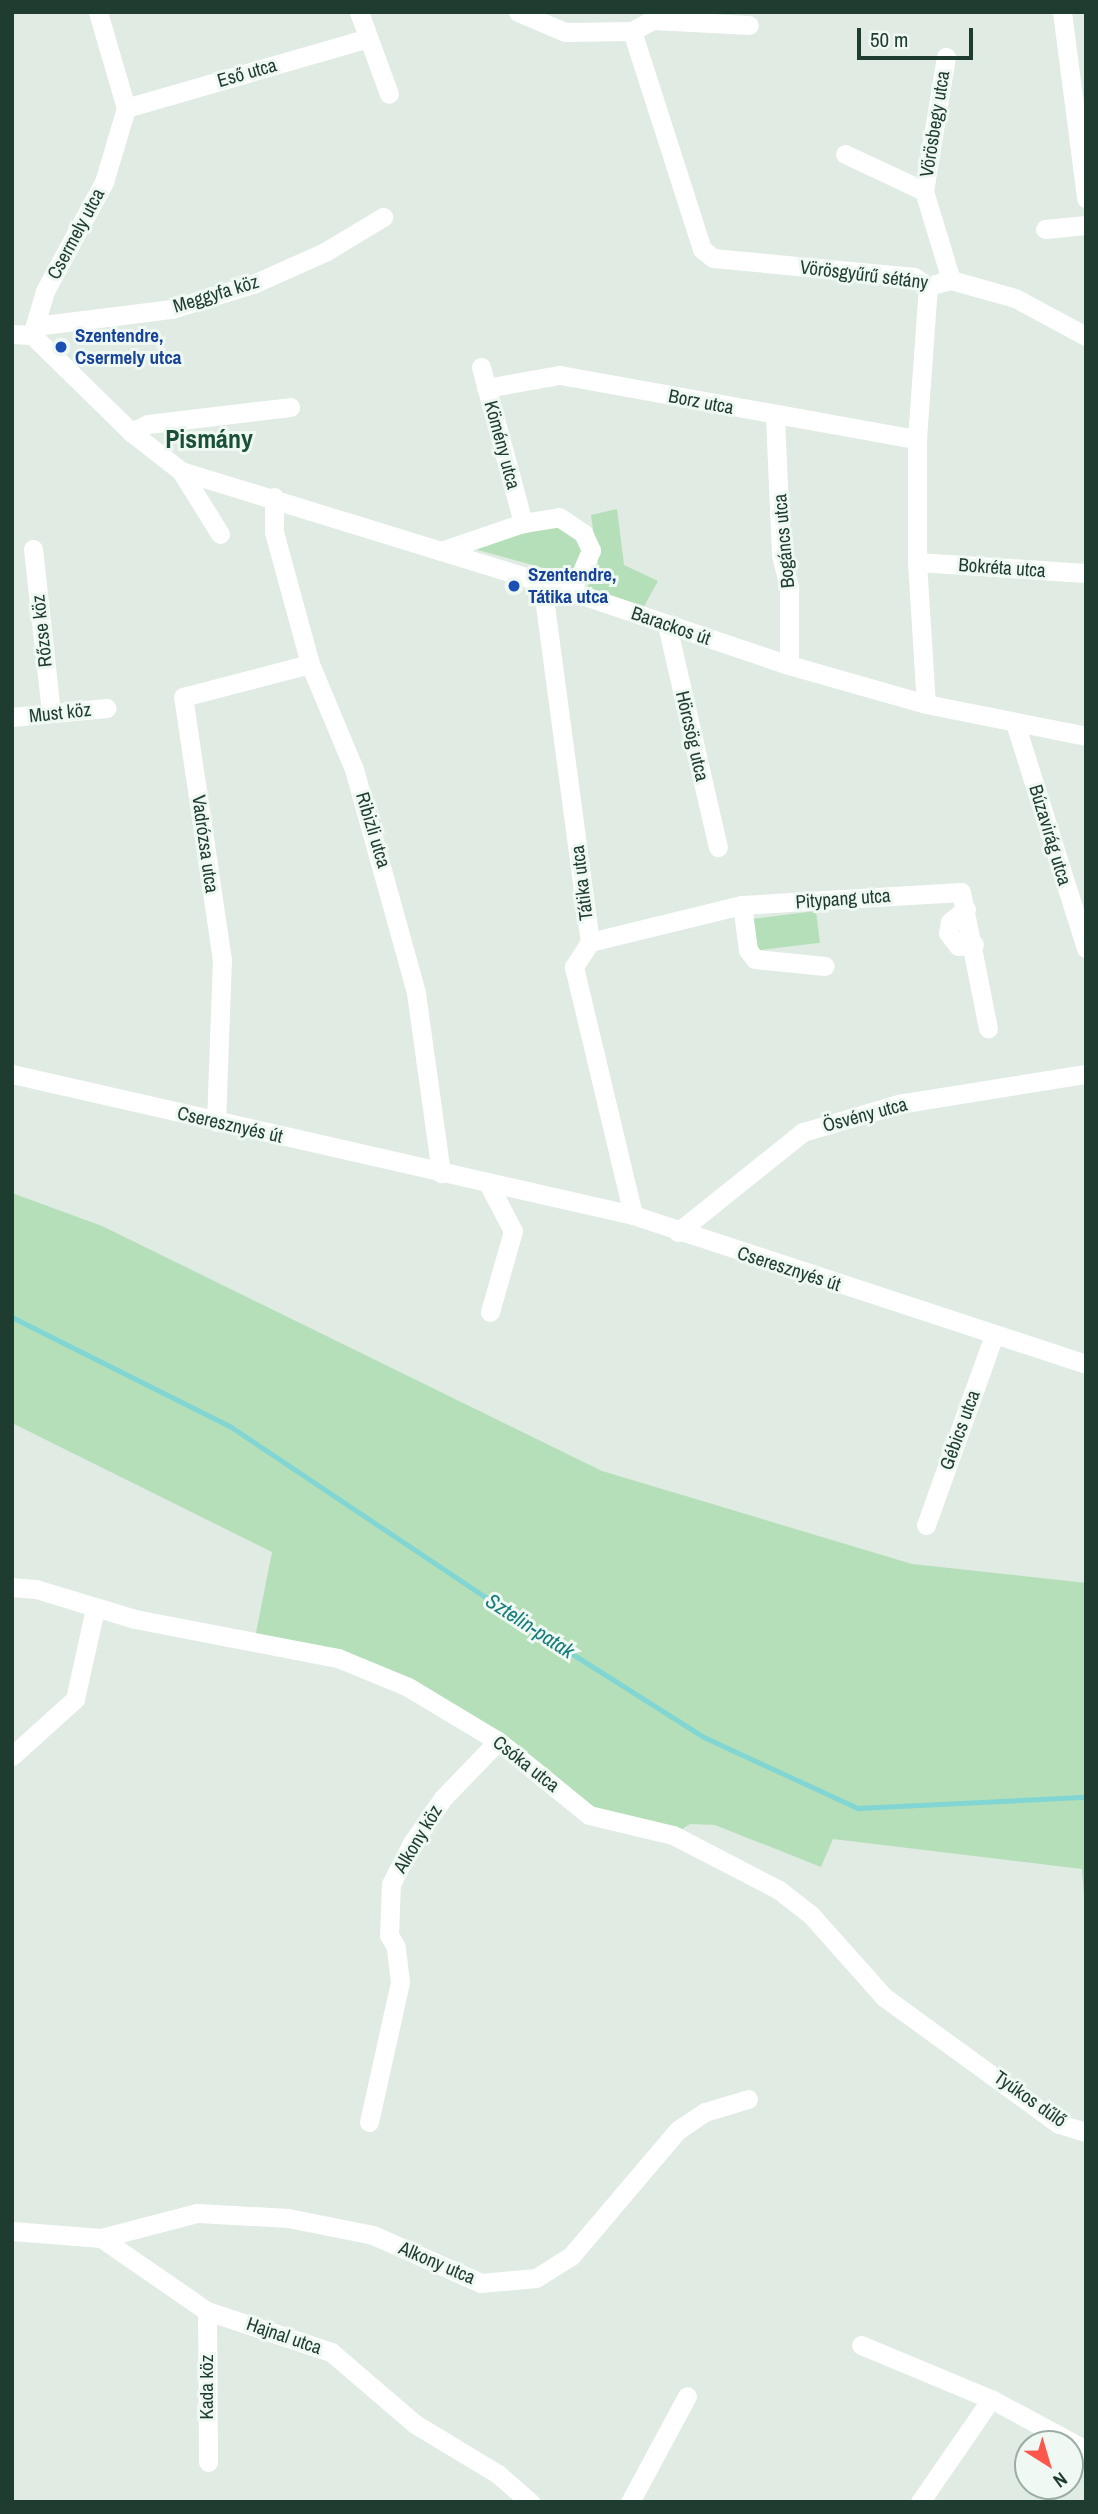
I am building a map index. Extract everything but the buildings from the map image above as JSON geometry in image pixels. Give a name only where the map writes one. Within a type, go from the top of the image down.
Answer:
[{"type":"street","points":[[98,12],[127,108]]},
{"type":"street","points":[[359,12],[389,94]]},
{"type":"street","points":[[518,12],[565,32],[632,31],[653,19],[669,16],[749,25]]},
{"type":"street","points":[[1062,12],[1086,198]]},
{"type":"street","name":"Vörösgyűrű sétány","points":[[632,31],[702,249],[713,258],[914,277],[928,286],[951,280],[1015,298],[1086,336]]},
{"type":"street","name":"Eső utca","points":[[127,108],[368,38]]},
{"type":"street","name":"Vörösbegy utca","points":[[946,57],[924,191],[951,280]]},
{"type":"street","name":"Csermely utca","points":[[26,332],[56,269],[104,182],[127,108]]},
{"type":"street","name":"Vörösbegy utca","points":[[845,154],[924,191]]},
{"type":"street","name":"Meggyfa köz","points":[[26,332],[147,313],[253,284],[325,251],[383,217]]},
{"type":"street","points":[[1045,229],[1086,225]]},
{"type":"street","points":[[926,704],[917,562],[917,439],[928,286]]},
{"type":"street","name":"Barackos út","points":[[26,332],[131,432],[181,471],[220,534]]},
{"type":"street","name":"Kömény utca","points":[[481,367],[523,523]]},
{"type":"street","name":"Borz utca","points":[[486,388],[560,375],[775,417],[917,439]]},
{"type":"street","points":[[131,432],[148,424],[290,407]]},
{"type":"street","name":"Bogáncs utca","points":[[775,417],[781,555],[789,588],[789,665]]},
{"type":"street","name":"Barackos út","points":[[181,471],[274,497],[550,585],[789,665],[926,704],[1086,736]]},
{"type":"street","name":"Ribizli utca","points":[[274,497],[274,532],[310,664],[354,769],[385,871],[416,993],[441,1173]]},
{"type":"street","points":[[441,551],[523,523],[559,517],[576,526],[588,541],[587,568],[580,576],[550,585]]},
{"type":"street","name":"Rőzse köz","points":[[33,548],[51,713]]},
{"type":"street","name":"Bokréta utca","points":[[917,562],[1086,573]]},
{"type":"street","name":"Tátika utca","points":[[550,585],[590,942],[573,967],[633,1215]]},
{"type":"street","name":"Hörcsög utca","points":[[667,625],[718,847]]},
{"type":"street","name":"Vadrózsa utca","points":[[216,1122],[222,960],[183,697],[310,664]]},
{"type":"street","name":"Must köz","points":[[12,717],[107,708]]},
{"type":"street","name":"Búzavirág utca","points":[[1016,723],[1086,948]]},
{"type":"street","name":"Pitypang utca","points":[[590,942],[743,905],[956,892],[964,894],[988,1028]]},
{"type":"street","points":[[743,905],[748,950],[755,959],[825,966]]},
{"type":"street","name":"Cseresznyés út","points":[[12,1074],[489,1185],[633,1215],[1086,1364]]},
{"type":"street","name":"Ösvény utca","points":[[678,1232],[803,1132],[898,1104],[1086,1074]]},
{"type":"street","points":[[489,1185],[513,1231],[490,1312]]},
{"type":"street","name":"Gébics utca","points":[[926,1525],[994,1335]]},
{"type":"street","name":"Csóka utca","points":[[12,1587],[36,1589],[95,1609],[338,1658],[408,1687],[498,1741],[589,1815],[673,1835],[779,1891],[811,1914],[884,1997],[978,2061]]},
{"type":"street","points":[[12,1756],[75,1699],[95,1609]]},
{"type":"street","name":"Alkony köz","points":[[369,2122],[400,1982],[396,1947],[389,1935],[391,1884],[412,1843],[443,1798],[498,1741]]},
{"type":"street","name":"Tyúkos dűlő","points":[[978,2061],[1059,2124],[1086,2132]]},
{"type":"street","name":"Alkony utca","points":[[101,2238],[197,2213],[288,2218],[373,2235],[481,2283],[536,2278],[571,2256],[678,2130],[705,2112],[748,2099]]},
{"type":"street","points":[[12,2231],[101,2238]]},
{"type":"street","name":"Hajnal utca","points":[[101,2238],[207,2311],[331,2352],[415,2424],[498,2474],[530,2502]]},
{"type":"street","name":"Kada köz","points":[[207,2311],[208,2462]]},
{"type":"street","points":[[861,2345],[991,2399],[1086,2450]]},
{"type":"street","points":[[630,2502],[687,2396]]},
{"type":"street","points":[[920,2502],[991,2399]]},
{"type":"green space","points":[[617,509],[624,565],[658,581],[642,610],[586,591],[598,563],[591,515]]},
{"type":"green space","points":[[548,522],[571,528],[584,555],[578,567],[565,574],[467,547]]},
{"type":"green space","points":[[816,911],[820,943],[757,950],[753,919]]},
{"type":"green space","points":[[12,1193],[102,1226],[602,1471],[912,1564],[1086,1583],[1086,1922],[1082,1869],[833,1839],[821,1867],[715,1825],[690,1824],[673,1835],[608,1822],[408,1687],[254,1643],[272,1552],[12,1423]]},
{"type":"waterway","name":"Sztelin-patak","points":[[12,1317],[230,1426],[541,1634],[704,1737],[858,1808],[1086,1797]]},
{"type":"place","name":"Szentendre, Csermely utca","points":[[61,347]]},
{"type":"place","name":"Szentendre, Tátika utca","points":[[514,586]]},
{"type":"district","name":"Pismány","points":[[209,439]]}]
